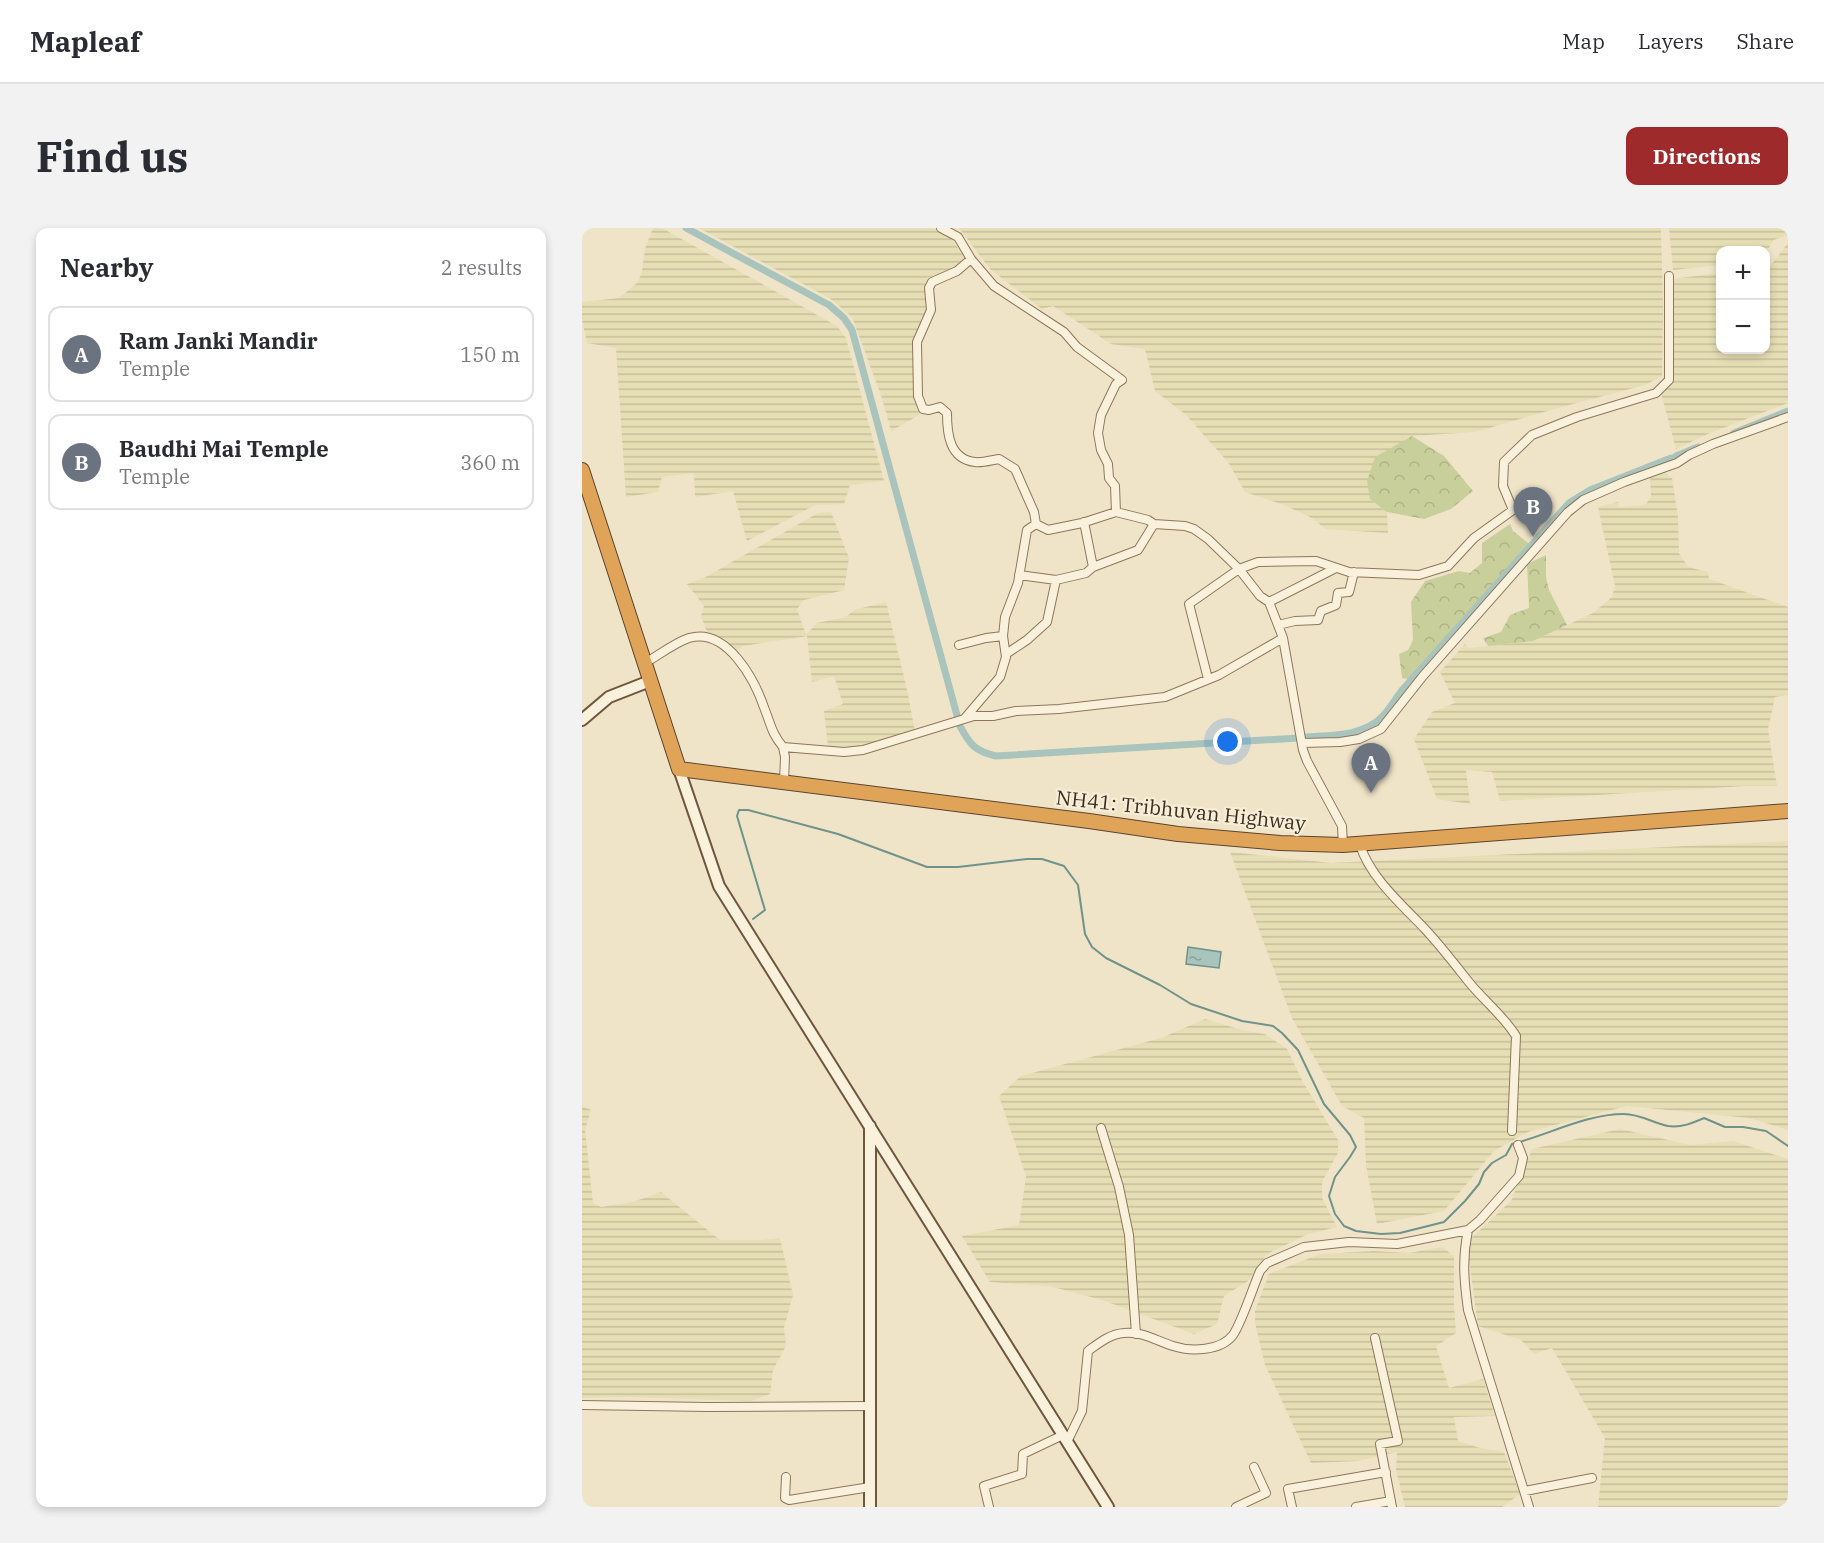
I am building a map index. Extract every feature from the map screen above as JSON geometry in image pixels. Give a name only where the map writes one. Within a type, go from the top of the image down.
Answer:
[{"type":"highway","points":[[582,470],[679,770]]},
{"type":"highway","name":"NH41: Tribhuvan Highway","points":[[679,770],[1178,834],[1280,843],[1360,845],[1788,811]]},
{"type":"main road","points":[[582,720],[609,697],[650,681]]},
{"type":"main road","points":[[679,770],[719,886],[1108,1507]]},
{"type":"main road","points":[[870,1126],[870,1507]]},
{"type":"street","points":[[941,228],[958,237],[971,259],[994,286],[1064,332],[1077,347],[1122,380],[1116,384],[1101,415],[1098,433],[1101,450],[1108,464],[1109,478],[1114,486],[1116,512]]},
{"type":"street","points":[[971,259],[957,271],[932,282],[929,288],[931,310],[917,342],[918,396],[922,409],[940,407],[947,412],[947,433],[952,448],[963,459],[976,463],[999,459],[1015,469],[1034,512],[1036,524]]},
{"type":"street","points":[[1208,679],[1190,604],[1239,569],[1258,562],[1316,561],[1354,572],[1419,575],[1448,566],[1474,538],[1513,510],[1503,486],[1504,462],[1532,435],[1577,417],[1656,393],[1669,380],[1669,276]]},
{"type":"street","points":[[1302,743],[1359,739],[1381,729],[1423,676],[1568,512],[1583,500],[1677,463],[1713,444],[1788,417]]},
{"type":"street","points":[[1036,524],[1048,530],[1116,512],[1148,520],[1154,524],[1185,526],[1194,529],[1208,539],[1239,569],[1260,596],[1269,602],[1283,638],[1307,761],[1342,826],[1343,845]]},
{"type":"street","points":[[1084,522],[1093,567]]},
{"type":"street","points":[[965,718],[1000,677],[1006,654],[1003,636],[1005,617],[1019,574],[1027,530],[1036,524]]},
{"type":"street","points":[[1019,574],[1056,580],[1086,573],[1093,567],[1138,550],[1154,524]]},
{"type":"street","points":[[1269,602],[1336,568]]},
{"type":"street","points":[[1278,625],[1295,621],[1318,620],[1321,611],[1336,604],[1338,593],[1349,592],[1354,572]]},
{"type":"street","points":[[1006,654],[1027,640],[1047,622],[1056,580]]},
{"type":"street","points":[[645,663],[689,638],[707,636],[724,644],[754,684],[773,736],[783,747],[784,782]]},
{"type":"street","points":[[959,645],[1003,636]]},
{"type":"street","points":[[783,747],[844,752],[863,750],[965,718],[1165,697],[1248,659],[1283,638]]},
{"type":"street","points":[[1360,845],[1364,856],[1378,877],[1447,952],[1468,981],[1516,1036],[1512,1131]]},
{"type":"street","points":[[1101,1128],[1119,1187],[1129,1235],[1136,1334]]},
{"type":"street","points":[[988,1507],[984,1486],[1022,1474],[1023,1454],[1065,1439],[1082,1412],[1088,1351],[1105,1339],[1124,1333],[1147,1335],[1176,1347],[1205,1349],[1223,1345],[1234,1334],[1260,1271],[1267,1263],[1304,1247],[1319,1244],[1349,1242],[1397,1244],[1468,1230],[1480,1220],[1519,1176],[1522,1158],[1518,1145]]},
{"type":"street","points":[[1468,1230],[1463,1254],[1468,1310],[1493,1395],[1526,1491],[1529,1507]]},
{"type":"street","points":[[1356,1507],[1392,1504],[1380,1444],[1398,1441],[1375,1338]]},
{"type":"street","points":[[582,1405],[870,1406]]},
{"type":"street","points":[[1236,1507],[1266,1493],[1254,1467]]},
{"type":"street","points":[[1292,1507],[1288,1489],[1386,1472]]},
{"type":"street","points":[[786,1477],[785,1498],[789,1500],[870,1487]]},
{"type":"street","points":[[1526,1491],[1592,1478]]},
{"type":"shaded area","points":[[653,228],[662,228],[837,326],[846,338],[884,481],[850,485],[844,504],[815,505],[747,541],[733,491],[695,497],[694,473],[662,477],[658,492],[626,497],[616,348],[587,343],[582,320],[582,302],[619,298],[638,282],[645,249]]},
{"type":"shaded area","points":[[699,228],[934,228],[949,236],[966,258],[951,269],[927,278],[925,284],[928,309],[914,341],[915,401],[921,414],[891,431],[882,398],[852,317],[831,299]]},
{"type":"shaded area","points":[[959,228],[1661,228],[1662,376],[1645,385],[1475,432],[1412,436],[1370,499],[1387,512],[1388,533],[1326,529],[1310,517],[1284,505],[1245,492],[1228,462],[1185,414],[1155,391],[1145,349],[1111,344],[1053,306],[1042,309],[990,269]]},
{"type":"shaded area","points":[[1669,228],[1788,228],[1788,235],[1774,240],[1770,246],[1716,246],[1716,265],[1673,270]]},
{"type":"shaded area","points":[[1788,243],[1788,403],[1710,433],[1676,449],[1661,393],[1670,384],[1673,376],[1670,330],[1672,279],[1716,274],[1716,354],[1770,354],[1770,267]]},
{"type":"shaded area","points":[[1663,471],[1672,478],[1678,517],[1679,553],[1688,567],[1708,572],[1709,579],[1788,607],[1788,695],[1775,697],[1768,729],[1777,786],[1500,801],[1492,772],[1466,770],[1470,804],[1437,799],[1414,739],[1432,712],[1455,703],[1440,672],[1465,644],[1468,648],[1533,641],[1593,613],[1612,597],[1615,586],[1598,507],[1618,502],[1619,507],[1645,505],[1651,497],[1650,476]]},
{"type":"shaded area","points":[[831,512],[849,558],[844,590],[804,600],[797,609],[806,635],[817,623],[846,617],[854,610],[886,602],[915,732],[854,747],[828,747],[824,711],[843,704],[834,676],[812,682],[807,636],[743,646],[736,652],[726,641],[707,632],[701,616],[704,606],[687,584],[704,578],[818,513]]},
{"type":"shaded area","points":[[1788,841],[1788,1130],[1749,1118],[1627,1106],[1528,1132],[1494,1151],[1444,1211],[1377,1224],[1366,1165],[1364,1118],[1342,1106],[1292,1018],[1230,852],[1331,863]]},
{"type":"shaded area","points":[[1205,1019],[1265,1034],[1287,1049],[1303,1082],[1338,1140],[1338,1153],[1322,1182],[1322,1198],[1337,1227],[1308,1234],[1267,1254],[1248,1281],[1224,1296],[1217,1324],[1194,1334],[1102,1300],[1049,1286],[990,1282],[962,1236],[1019,1225],[1026,1176],[999,1096],[1021,1076],[1161,1038]]},
{"type":"shaded area","points":[[582,1106],[591,1110],[585,1130],[593,1203],[601,1207],[633,1202],[661,1192],[720,1240],[780,1238],[793,1295],[784,1328],[786,1346],[773,1370],[770,1394],[751,1401],[629,1397],[582,1398]]},
{"type":"shaded area","points":[[1620,1129],[1690,1145],[1733,1141],[1788,1159],[1788,1507],[1598,1507],[1605,1438],[1552,1348],[1534,1354],[1521,1340],[1478,1326],[1467,1242],[1511,1201],[1532,1149]]},
{"type":"shaded area","points":[[1442,1247],[1454,1256],[1456,1333],[1436,1346],[1449,1388],[1483,1379],[1495,1416],[1454,1417],[1458,1441],[1504,1452],[1520,1494],[1502,1507],[1405,1507],[1396,1470],[1397,1452],[1358,1461],[1311,1463],[1265,1365],[1255,1323],[1255,1310],[1269,1274],[1320,1254],[1374,1251],[1409,1253]]},
{"type":"green space","points":[[1412,436],[1444,456],[1473,491],[1451,509],[1424,519],[1387,512],[1370,499],[1367,481],[1375,457]]},
{"type":"green space","points":[[1510,524],[1513,531],[1532,546],[1414,680],[1402,678],[1399,654],[1408,650],[1413,640],[1411,602],[1425,581],[1459,571],[1470,573],[1482,563],[1482,543]]},
{"type":"green space","points":[[1546,555],[1546,577],[1549,590],[1567,625],[1533,641],[1488,646],[1483,638],[1501,632],[1510,615],[1529,608],[1527,564]]},
{"type":"water","points":[[1188,947],[1221,952],[1219,968],[1186,964]]},
{"type":"waterway","points":[[686,228],[829,305],[844,318],[852,330],[958,719]]},
{"type":"waterway","points":[[1734,433],[1788,411]]},
{"type":"waterway","points":[[1676,456],[1698,447]]},
{"type":"waterway","points":[[1305,737],[1346,734],[1375,723],[1569,503],[1590,490],[1671,458]]},
{"type":"waterway","points":[[960,726],[974,746],[996,756],[1299,738]]},
{"type":"waterway","points":[[753,919],[765,910],[737,816],[739,810],[748,810],[838,834],[927,867],[958,867],[1027,859],[1042,859],[1064,866],[1078,885],[1085,934],[1092,947],[1106,958],[1160,985],[1191,1004],[1242,1021],[1273,1026],[1298,1050],[1324,1104],[1350,1135],[1356,1147],[1335,1177],[1329,1196],[1335,1214],[1344,1226],[1356,1231],[1381,1234],[1400,1233],[1444,1222],[1479,1184],[1484,1172],[1492,1163],[1506,1155],[1512,1144],[1596,1117],[1630,1114],[1662,1125],[1673,1126],[1687,1125],[1704,1118],[1725,1127],[1766,1131],[1788,1146]]},
{"type":"place","name":"Baudhi Mai Temple","points":[[1533,537]]},
{"type":"place","name":"Ram Janki Mandir","points":[[1371,793]]}]
